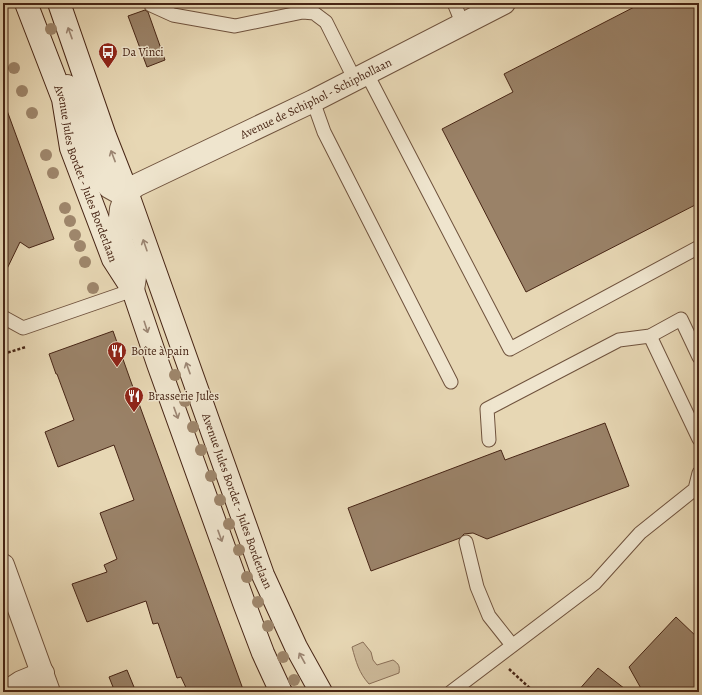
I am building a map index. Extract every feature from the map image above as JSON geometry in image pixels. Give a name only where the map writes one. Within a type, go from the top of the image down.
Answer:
[{"type":"main road","name":"Avenue Jules Bordet - Jules Bordetlaan","points":[[26,3],[63,99],[72,148],[113,260],[133,290],[244,603],[263,653],[281,692]]},
{"type":"main road","name":"Avenue Jules Bordet - Jules Bordetlaan","points":[[60,3],[105,136],[127,192],[263,575],[296,647],[321,692]]},
{"type":"main road","name":"Avenue de Schiphol - Schiphollaan","points":[[127,192],[137,185],[361,77],[504,3]]},
{"type":"main road","name":"Avenue Jules Bordet - Jules Bordetlaan","points":[[44,52],[56,64],[66,86],[94,163],[102,177],[109,187],[118,192],[127,192]]},
{"type":"main road","name":"Avenue Jules Bordet - Jules Bordetlaan","points":[[127,192],[122,209],[120,227],[122,242],[135,277],[133,290]]},
{"type":"main road","points":[[3,565],[46,683],[21,682],[6,692]]},
{"type":"lane","points":[[150,3],[151,5],[173,15],[235,26],[303,12],[314,14],[326,22],[361,77],[510,349],[699,247]]},
{"type":"lane","points":[[454,3],[462,25]]},
{"type":"lane","points":[[313,101],[326,138],[451,382]]},
{"type":"lane","points":[[3,317],[22,328],[133,290]]},
{"type":"lane","points":[[488,440],[487,410],[619,340],[650,336],[681,319],[699,357]]},
{"type":"lane","points":[[650,336],[699,439]]},
{"type":"lane","points":[[451,692],[595,583],[640,533],[695,489],[699,473]]},
{"type":"lane","points":[[466,542],[477,587],[489,616],[512,645]]},
{"type":"path","points":[[497,657],[534,692]]},
{"type":"shaded area","points":[[363,642],[371,652],[373,660],[377,665],[393,660],[399,665],[399,673],[369,684],[358,667],[352,647]]},
{"type":"building","points":[[642,3],[699,3],[699,203],[526,292],[442,129],[513,92],[504,74]]},
{"type":"building","points":[[145,10],[148,12],[165,60],[147,67],[128,16]]},
{"type":"building","points":[[3,105],[5,105],[54,239],[29,248],[20,242],[3,277]]},
{"type":"building","points":[[113,331],[244,692],[188,692],[181,677],[177,678],[158,623],[153,624],[146,601],[87,622],[72,584],[107,572],[104,565],[117,559],[100,513],[134,500],[114,445],[58,467],[45,432],[74,420],[49,354]]},
{"type":"building","points":[[605,423],[629,486],[487,539],[473,533],[464,534],[460,538],[371,571],[348,508],[501,450],[505,460]]},
{"type":"building","points":[[676,617],[699,639],[699,692],[643,692],[629,667]]},
{"type":"building","points":[[598,668],[629,692],[577,692]]},
{"type":"building","points":[[127,670],[136,692],[115,692],[109,677]]},
{"type":"place","name":"Da Vinci","points":[[108,69]]},
{"type":"place","name":"Boîte à pain","points":[[117,368]]},
{"type":"place","name":"Brasserie Jules","points":[[134,413]]}]
